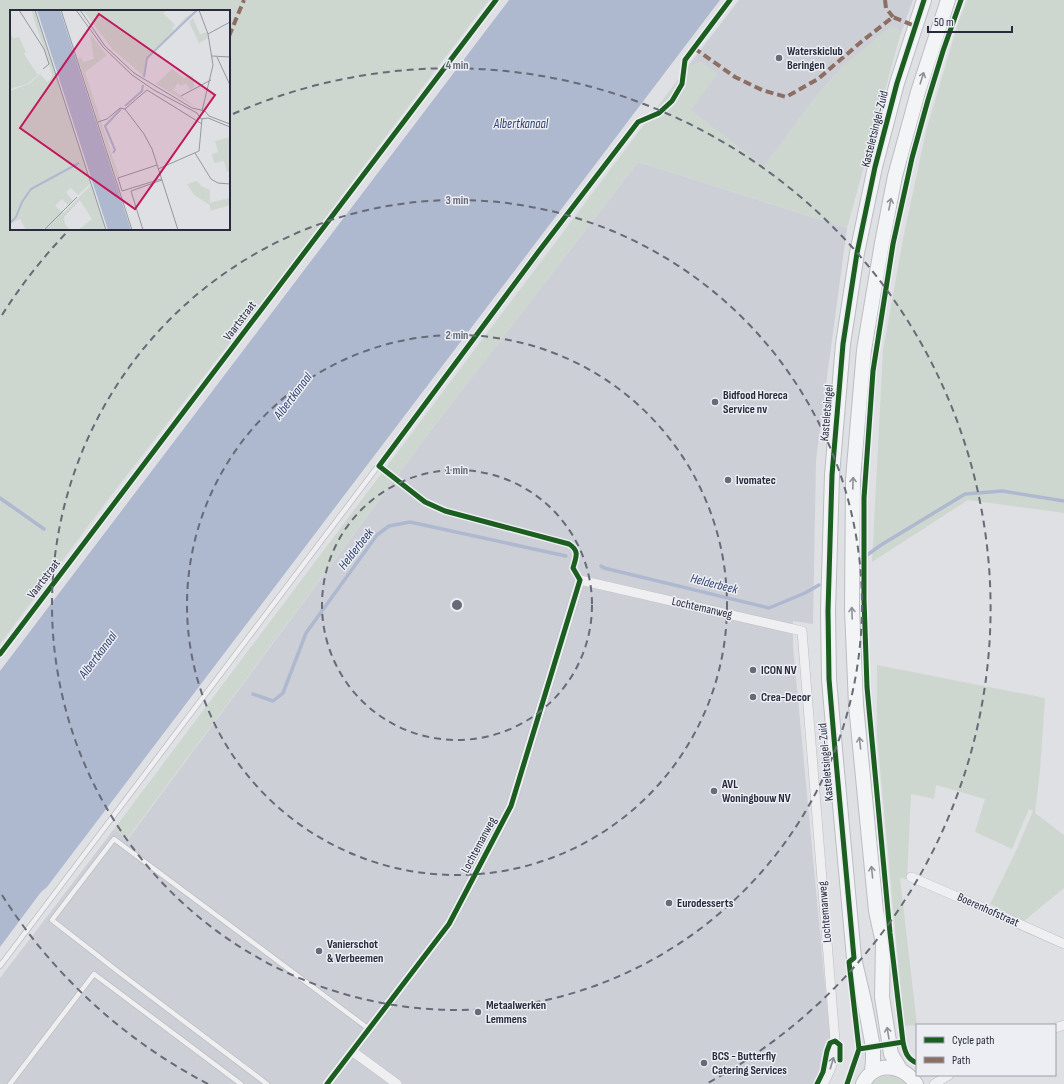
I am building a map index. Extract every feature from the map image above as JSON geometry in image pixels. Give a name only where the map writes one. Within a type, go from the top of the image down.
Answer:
[{"type":"main road","name":"Kasteletsingel-Zuid","points":[[855,265],[875,167],[897,82],[924,0]]},
{"type":"main road","points":[[911,1076],[891,1054],[882,997],[883,943],[876,911],[856,698],[852,609],[853,479],[864,350],[895,176],[918,92],[948,0]]},
{"type":"main road","name":"Kasteletsingel","points":[[829,563],[832,475],[843,344],[855,265]]},
{"type":"main road","name":"Kasteletsingel-Zuid","points":[[829,563],[829,679],[854,958],[873,1047],[872,1072]]},
{"type":"main road","points":[[863,1084],[872,1072],[889,1067],[911,1076]]},
{"type":"street","name":"Lochtemanweg","points":[[327,1084],[449,924],[511,806],[580,580],[802,631],[836,1041],[834,1060],[831,1070],[823,1084]]},
{"type":"street","name":"Boerenhofstraat","points":[[911,877],[995,912],[1064,944]]},
{"type":"street","points":[[352,1051],[397,1084]]},
{"type":"street","points":[[934,1084],[948,1076]]},
{"type":"lane","name":"Vaartstraat","points":[[0,654],[496,0]]},
{"type":"lane","points":[[0,966],[638,122],[659,114],[672,101],[682,84],[685,60],[730,0]]},
{"type":"lane","points":[[379,466],[424,502],[445,512],[569,544],[574,547],[577,553],[573,568],[580,580]]},
{"type":"lane","points":[[267,1084],[52,920],[114,839],[369,1029]]},
{"type":"lane","points":[[10,1084],[94,974],[241,1084]]},
{"type":"shaded area","points":[[0,0],[489,0],[278,281],[113,493],[0,644]]},
{"type":"shaded area","points":[[739,0],[913,0],[900,36],[897,28],[842,67],[814,99],[764,167],[690,110],[688,66]]},
{"type":"shaded area","points":[[967,0],[1064,0],[1064,513],[968,500],[872,562],[883,350],[904,234],[926,131],[959,20]]},
{"type":"shaded area","points":[[891,26],[897,28],[900,36],[847,228],[638,162],[431,430],[127,839],[114,829],[688,66],[700,62],[717,74],[691,110],[764,166],[814,99],[842,67]]},
{"type":"shaded area","points":[[638,162],[847,228],[816,460],[813,624],[793,621],[793,646],[830,1038],[825,1050],[823,1068],[815,1084],[0,1084],[0,978],[114,829],[128,839],[431,430]]},
{"type":"shaded area","points":[[877,665],[1045,698],[1040,771],[1035,813],[1064,835],[1064,888],[1024,921],[990,904],[1016,851],[1033,811],[1029,809],[1012,849],[975,832],[985,799],[936,785],[934,799],[911,794],[907,879],[900,878],[916,1025],[904,1026],[877,735]]},
{"type":"shaded area","points":[[884,1076],[895,1076],[906,1084],[872,1084],[877,1079]]},
{"type":"water","name":"Albertkanaal","points":[[509,0],[720,0],[0,947],[0,671]]},
{"type":"waterway","name":"Helderbeek","points":[[867,555],[965,494],[1002,491],[1064,501]]},
{"type":"waterway","name":"Helderbeek","points":[[0,498],[44,529]]},
{"type":"waterway","name":"Helderbeek","points":[[253,694],[273,701],[283,693],[306,633],[377,535],[389,526],[410,522],[566,556]]},
{"type":"waterway","name":"Helderbeek","points":[[601,566],[604,568],[769,608],[805,593],[819,585]]},
{"type":"marked path","points":[[230,34],[244,0]]},
{"type":"marked path","points":[[885,0],[886,8],[893,17]]},
{"type":"marked path","points":[[694,48],[735,77],[762,90],[786,97],[818,79],[893,17],[915,26]]},
{"type":"cycle path","points":[[0,654],[496,0]]},
{"type":"cycle path","points":[[327,1084],[449,924],[511,806],[580,580],[573,568],[576,552],[575,549],[569,544],[445,511],[425,502],[379,466],[539,251],[638,122],[659,113],[672,101],[682,84],[685,60],[730,0]]},
{"type":"cycle path","points":[[859,1049],[849,962],[854,958],[829,679],[828,611],[832,475],[843,344],[857,253],[875,167],[897,83],[924,0]]},
{"type":"cycle path","points":[[916,1062],[907,1055],[903,1042],[890,933],[867,687],[864,599],[864,498],[873,371],[893,244],[912,158],[928,100],[961,0]]},
{"type":"cycle path","points":[[817,1084],[823,1072],[830,1043],[835,1041],[840,1045],[840,1060]]},
{"type":"cycle path","points":[[847,1084],[859,1049],[903,1042]]},
{"type":"place","name":"Waterskiclub Beringen","points":[[779,58]]},
{"type":"place","name":"Bidfood Horeca Service nv","points":[[715,402]]},
{"type":"place","name":"Ivomatec","points":[[728,480]]},
{"type":"place","name":"ICON NV","points":[[753,670]]},
{"type":"place","name":"Crea-Decor","points":[[753,697]]},
{"type":"place","name":"AVL Woningbouw NV","points":[[714,791]]},
{"type":"place","name":"Eurodesserts","points":[[669,903]]},
{"type":"place","name":"Vanierschot & Verbeemen","points":[[319,951]]},
{"type":"place","name":"Metaalwerken Lemmens","points":[[478,1012]]},
{"type":"place","name":"BCS - Butterfly Catering Services","points":[[704,1063]]}]
